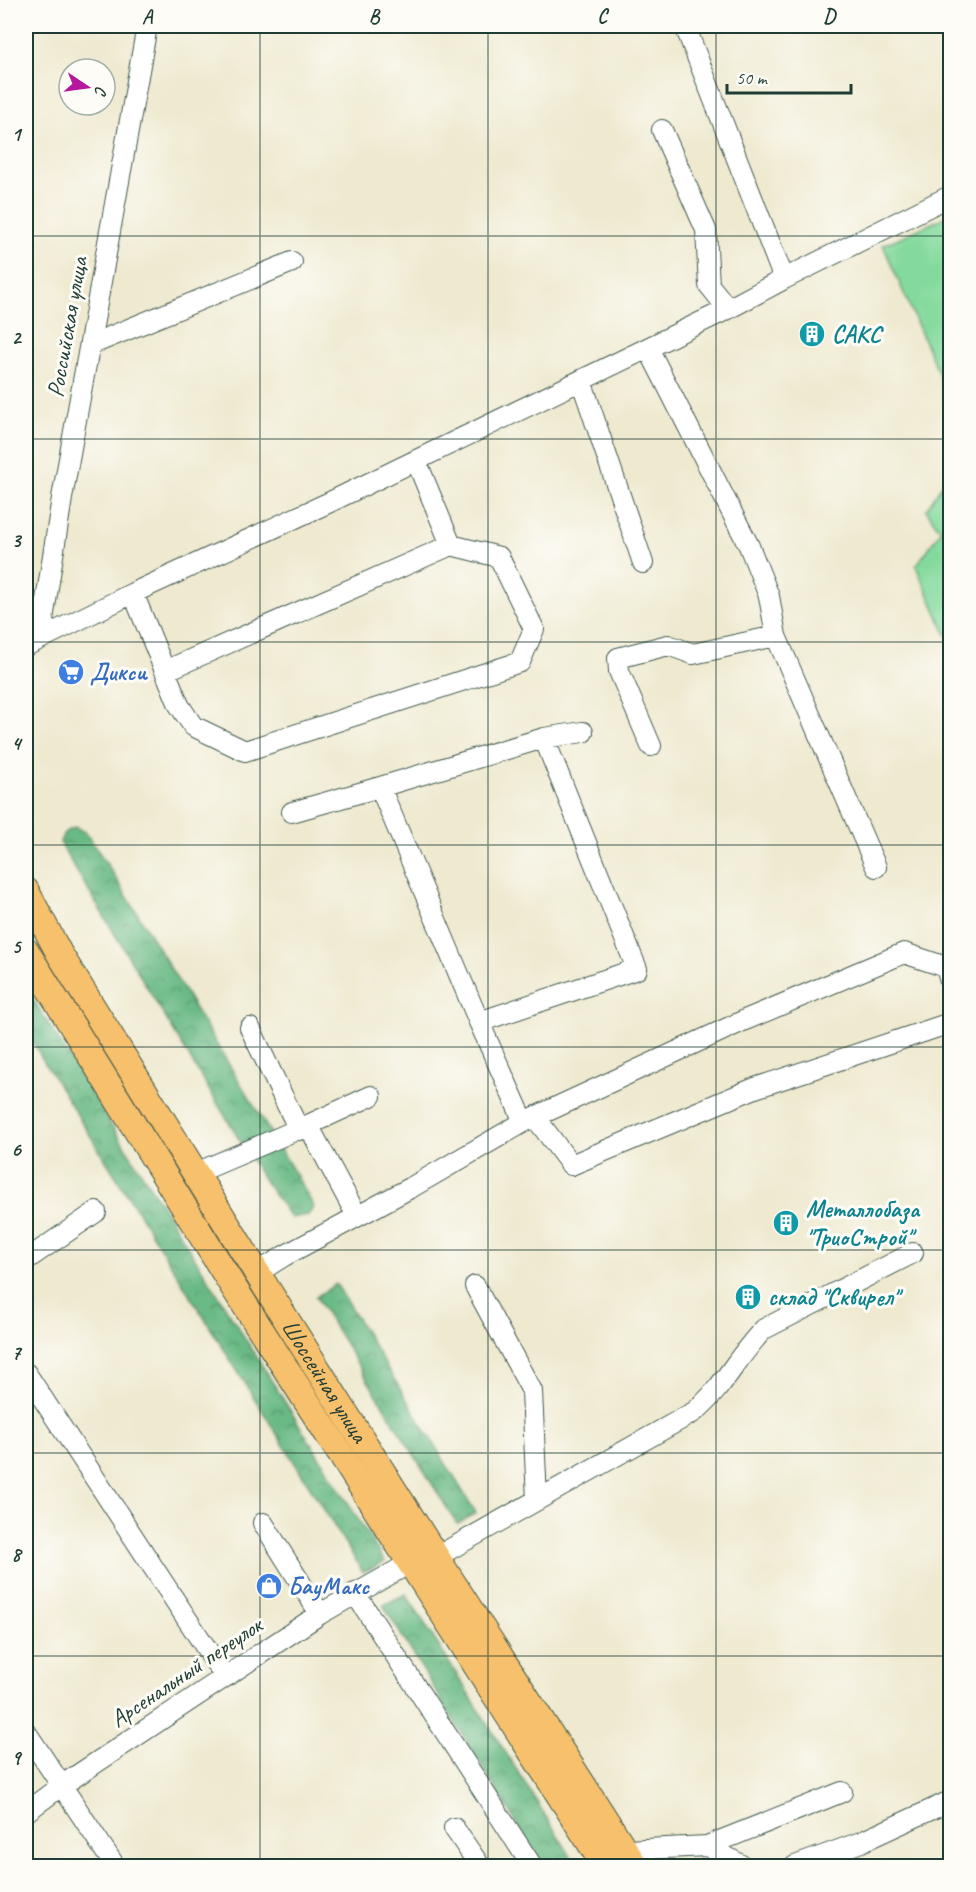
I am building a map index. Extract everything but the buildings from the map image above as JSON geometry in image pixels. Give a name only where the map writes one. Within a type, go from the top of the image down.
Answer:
[{"type":"main road","name":"Шоссейная улица","points":[[26,891],[59,952],[257,1273],[630,1858]]},
{"type":"main road","name":"Шоссейная улица","points":[[29,959],[234,1288],[605,1866]]},
{"type":"street","name":"Российская улица","points":[[33,642],[90,345],[147,26]]},
{"type":"street","points":[[684,26],[784,279]]},
{"type":"street","points":[[662,130],[706,230],[710,285],[728,309]]},
{"type":"street","points":[[33,642],[648,348],[951,196]]},
{"type":"street","points":[[90,345],[292,262]]},
{"type":"street","points":[[648,348],[748,546],[769,596],[776,636],[876,867]]},
{"type":"street","points":[[581,380],[643,563]]},
{"type":"street","points":[[416,460],[451,544]]},
{"type":"street","points":[[133,593],[165,671],[179,705],[193,726],[245,750],[520,662],[534,629],[499,557],[451,544],[165,671]]},
{"type":"street","points":[[651,746],[618,670],[618,658],[668,645],[693,654],[776,636]]},
{"type":"street","points":[[291,812],[380,788],[544,738],[583,732]]},
{"type":"street","points":[[479,1022],[637,969],[544,738]]},
{"type":"street","points":[[380,788],[479,1022],[530,1120],[571,1166],[755,1088],[951,1023]]},
{"type":"street","points":[[257,1273],[530,1120],[745,1020],[904,953],[946,967],[951,982]]},
{"type":"street","points":[[250,1028],[303,1128],[357,1216]]},
{"type":"street","points":[[196,1173],[303,1128],[371,1096]]},
{"type":"street","points":[[26,1260],[96,1212]]},
{"type":"street","points":[[436,1557],[694,1413],[711,1399],[751,1342],[765,1329],[914,1253]]},
{"type":"street","points":[[475,1286],[532,1391],[537,1500]]},
{"type":"street","points":[[26,1373],[225,1677]]},
{"type":"street","points":[[263,1523],[320,1614]]},
{"type":"street","name":"Арсенальный переулок","points":[[26,1812],[61,1786],[320,1614],[410,1563]]},
{"type":"street","points":[[355,1593],[532,1866]]},
{"type":"street","points":[[26,1732],[115,1866]]},
{"type":"street","points":[[630,1858],[707,1846],[842,1792]]},
{"type":"street","points":[[795,1866],[861,1842],[951,1801]]},
{"type":"street","points":[[454,1828],[480,1866]]},
{"type":"street","points":[[707,1846],[743,1866]]},
{"type":"green space","points":[[950,215],[950,438],[940,377],[883,245]]},
{"type":"green space","points":[[950,446],[950,643],[916,566],[941,531],[926,510],[948,475]]},
{"type":"green space","points":[[75,827],[86,833],[114,875],[296,1175],[314,1207],[308,1215],[291,1218],[265,1182],[68,857],[60,842],[64,833]]},
{"type":"green space","points":[[26,986],[385,1562],[363,1572],[43,1060],[26,1029]]},
{"type":"green space","points":[[336,1284],[476,1513],[457,1524],[316,1297]]},
{"type":"green space","points":[[406,1594],[577,1866],[543,1866],[383,1605]]},
{"type":"place","name":"САКС","points":[[812,334]]},
{"type":"place","name":"Дикси","points":[[71,672]]},
{"type":"place","name":"Металлобаза \"ТриоСтрой\"","points":[[786,1223]]},
{"type":"place","name":"склад \"Сквирел\"","points":[[748,1297]]},
{"type":"place","name":"БауМакс","points":[[269,1586]]}]
